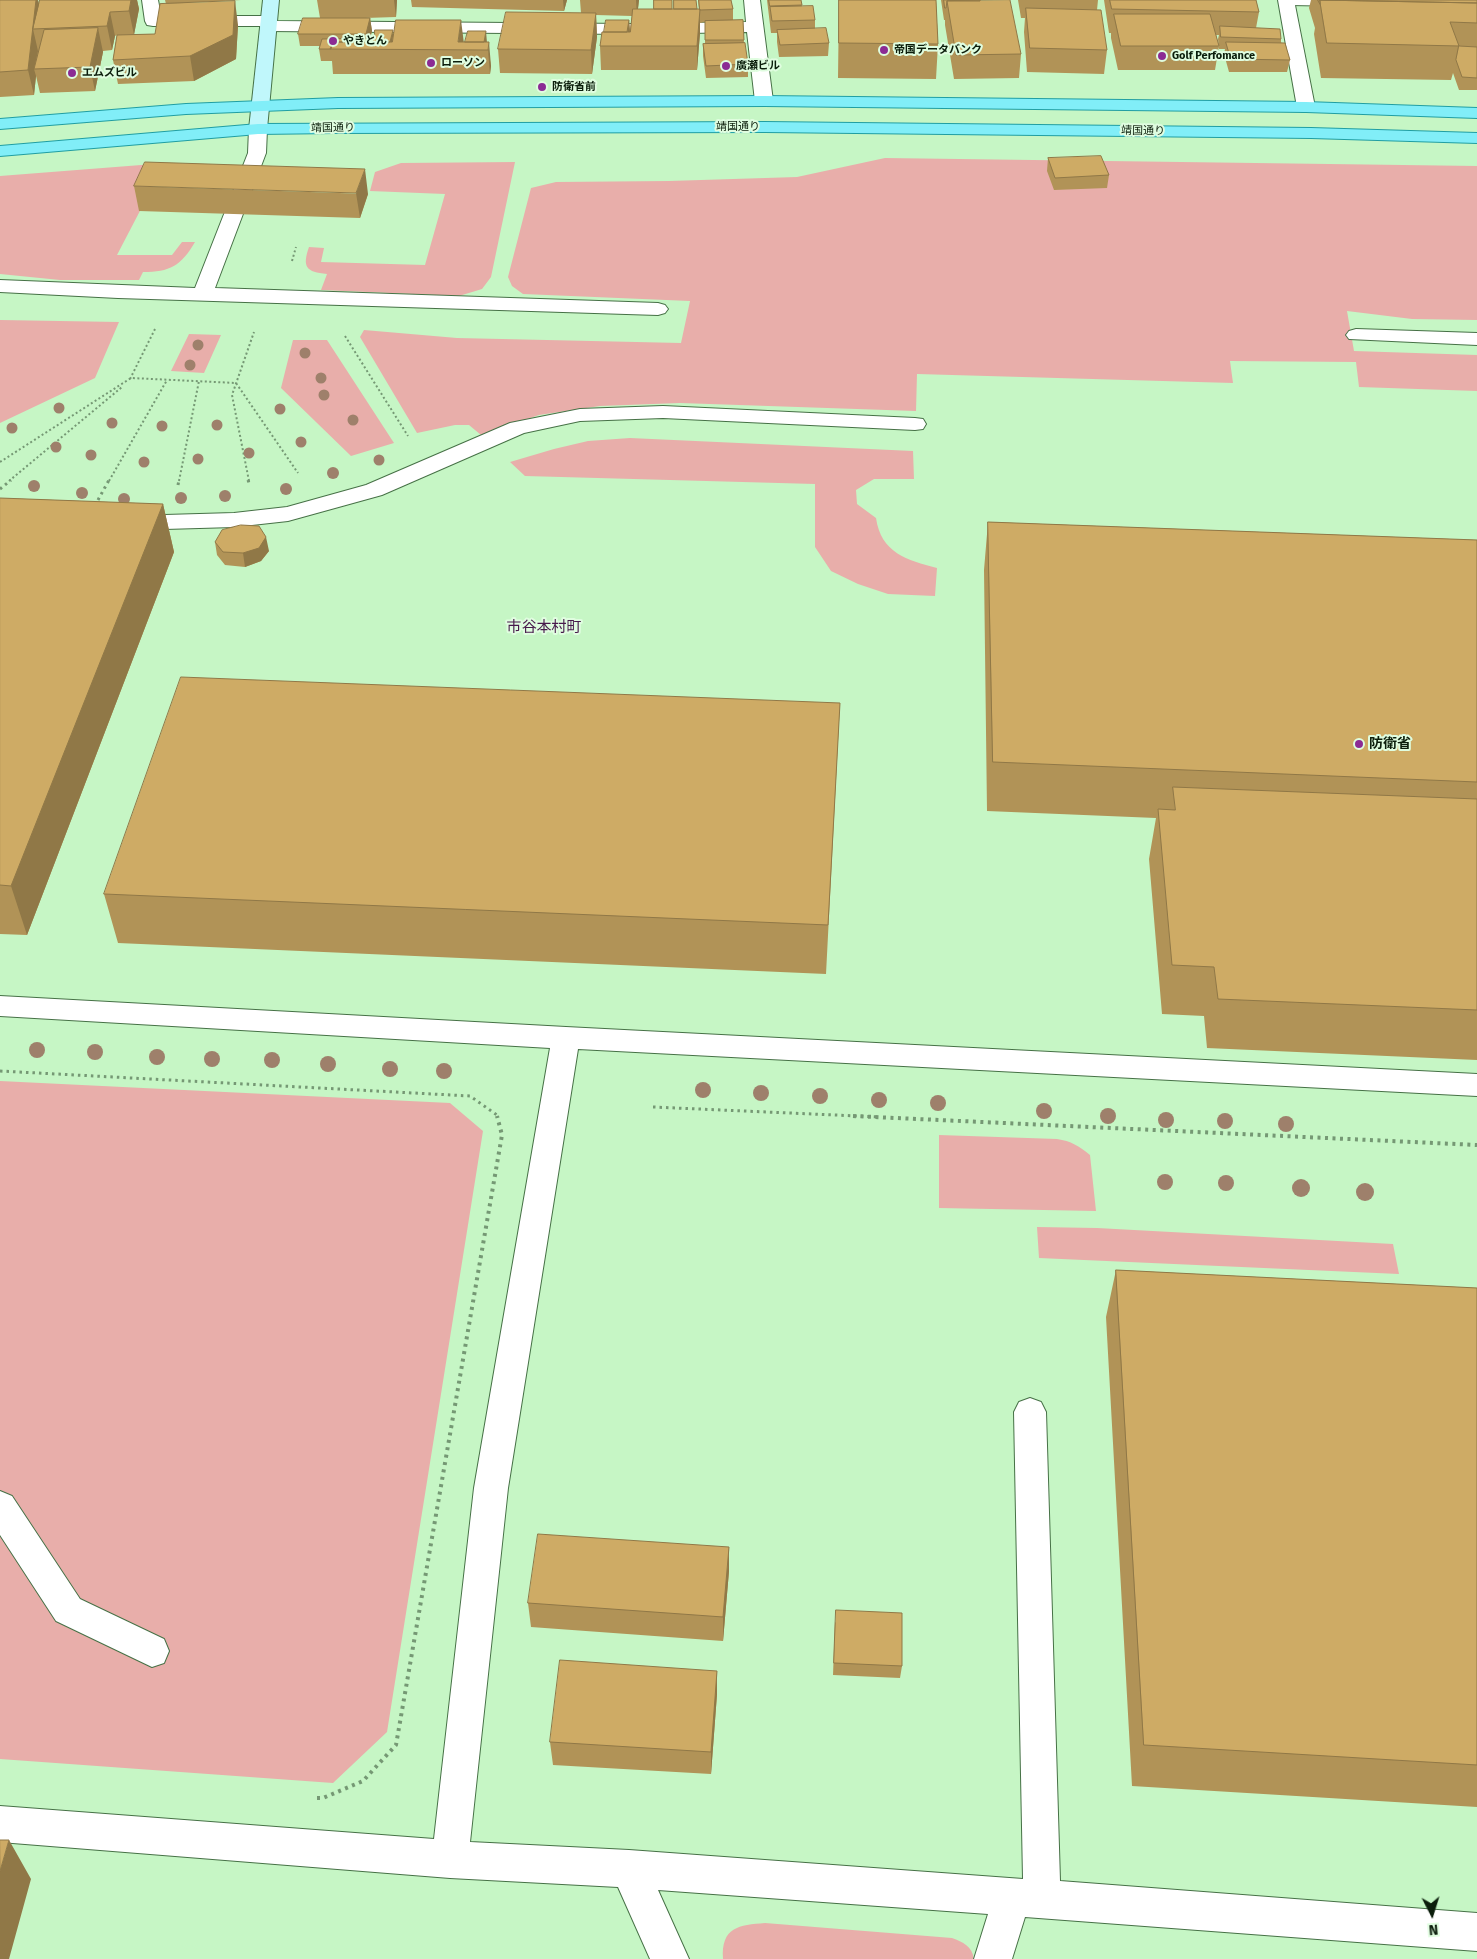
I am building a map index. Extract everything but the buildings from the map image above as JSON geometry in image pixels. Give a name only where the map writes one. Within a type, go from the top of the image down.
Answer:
[{"type":"main road","name":"靖国通り","points":[[0,124],[260,105],[764,101],[1306,107],[1477,113]]},
{"type":"main road","name":"靖国通り","points":[[0,151],[258,130],[785,127],[1311,133],[1477,138]]},
{"type":"street","points":[[150,0],[153,21],[629,29],[755,27]]},
{"type":"street","points":[[203,294],[257,153],[271,0]]},
{"type":"street","points":[[752,0],[764,101]]},
{"type":"street","points":[[1306,107],[1288,0],[1368,2]]},
{"type":"street","points":[[0,286],[118,292],[658,308]]},
{"type":"street","points":[[1356,335],[1477,339]]},
{"type":"street","points":[[85,522],[170,522],[288,514],[374,490],[518,428],[580,415],[663,412],[915,424]]},
{"type":"street","points":[[0,1006],[566,1038],[1477,1085]]},
{"type":"street","points":[[450,1859],[491,1488],[566,1038]]},
{"type":"street","points":[[993,1959],[1027,1898],[1030,1412]]},
{"type":"street","points":[[0,1506],[68,1610],[152,1651]]},
{"type":"street","points":[[0,1824],[450,1859],[629,1869],[974,1893],[1477,1932]]},
{"type":"street","points":[[629,1869],[670,1959]]},
{"type":"path","points":[[257,324],[232,396],[244,464],[260,516]]},
{"type":"path","points":[[0,489],[132,378],[155,328]]},
{"type":"path","points":[[345,335],[427,467]]},
{"type":"path","points":[[0,462],[132,378],[236,383]]},
{"type":"path","points":[[85,522],[167,380]]},
{"type":"path","points":[[170,522],[199,381]]},
{"type":"path","points":[[236,383],[319,505]]},
{"type":"path","points":[[0,1071],[470,1096],[497,1115],[502,1135],[396,1745],[363,1781],[323,1798],[314,1798]]},
{"type":"path","points":[[653,1108],[1477,1145]]},
{"type":"shaded area","points":[[885,158],[1477,166],[1477,320],[1412,319],[1347,311],[1354,351],[1477,355],[1477,391],[1359,387],[1356,362],[1230,361],[1233,383],[917,374],[916,411],[680,403],[600,406],[539,415],[481,435],[469,425],[455,425],[417,433],[360,337],[364,330],[457,338],[681,343],[690,301],[523,294],[512,286],[508,277],[531,188],[556,182],[797,177]]},
{"type":"shaded area","points":[[515,162],[491,277],[482,289],[459,296],[321,290],[327,274],[314,272],[306,264],[309,247],[324,248],[321,262],[425,265],[445,194],[370,191],[375,172],[401,163]]},
{"type":"shaded area","points":[[154,164],[154,184],[117,255],[172,255],[182,242],[195,242],[180,262],[161,271],[143,272],[139,280],[60,280],[0,274],[0,176]]},
{"type":"shaded area","points":[[0,320],[119,322],[95,378],[0,423]]},
{"type":"shaded area","points":[[189,334],[221,335],[204,373],[171,371]]},
{"type":"shaded area","points":[[293,340],[327,340],[394,443],[351,456],[281,388]]},
{"type":"shaded area","points":[[630,438],[913,451],[914,479],[874,479],[856,490],[857,504],[876,518],[883,539],[897,553],[916,562],[937,568],[935,596],[888,594],[858,584],[831,571],[815,547],[815,484],[525,476],[510,462],[588,441]]},
{"type":"shaded area","points":[[0,1081],[450,1103],[483,1131],[387,1732],[333,1783],[0,1759]]},
{"type":"shaded area","points":[[939,1135],[1057,1139],[1075,1144],[1090,1155],[1096,1211],[939,1208]]},
{"type":"shaded area","points":[[1037,1227],[1097,1228],[1393,1244],[1399,1274],[1039,1258]]},
{"type":"shaded area","points":[[765,1923],[952,1938],[966,1945],[974,1959],[723,1959],[723,1948],[729,1934],[740,1927]]},
{"type":"place","name":"やきとん","points":[[333,41]]},
{"type":"place","name":"帝国データバンク","points":[[884,50]]},
{"type":"place","name":"Golf Perfomance","points":[[1162,56]]},
{"type":"place","name":"ローソン","points":[[431,63]]},
{"type":"place","name":"廣瀬ビル","points":[[726,66]]},
{"type":"place","name":"エムズビル","points":[[72,73]]},
{"type":"place","name":"防衛省前","points":[[542,87]]},
{"type":"place","name":"防衛省","points":[[1359,744]]},
{"type":"district","name":"市谷本村町","points":[[544,628]]}]
